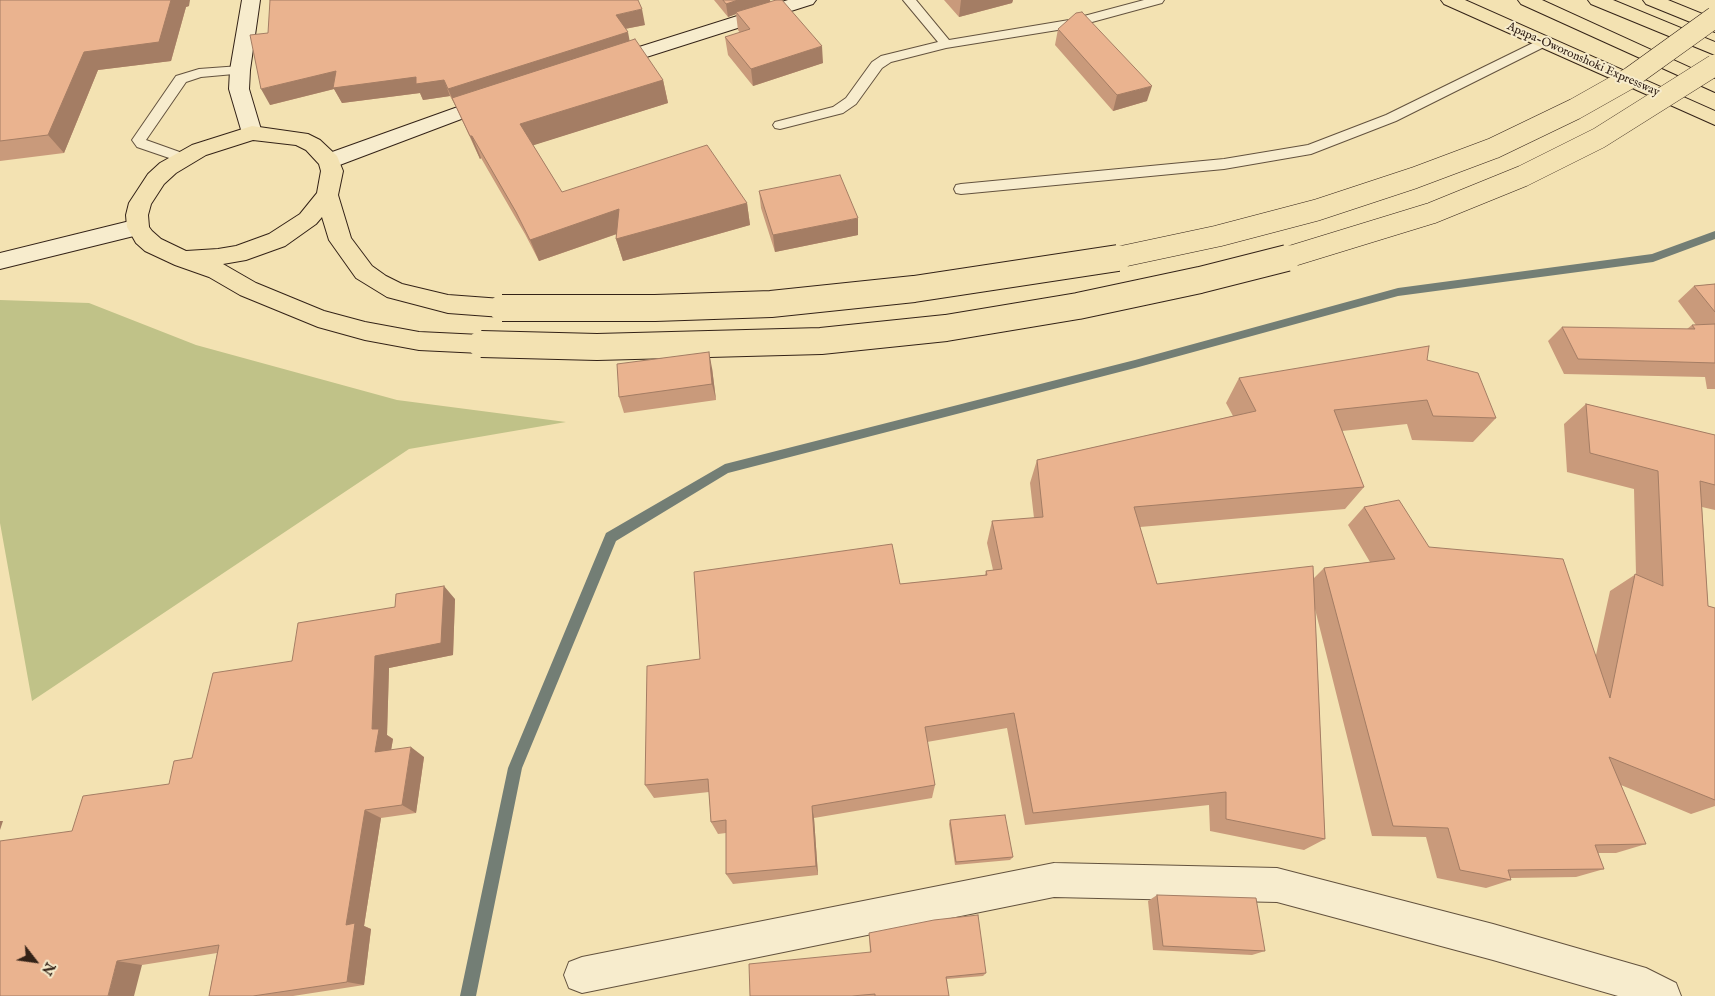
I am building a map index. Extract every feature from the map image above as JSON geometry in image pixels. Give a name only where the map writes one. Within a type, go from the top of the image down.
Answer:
[{"type":"main road","points":[[251,0],[240,70],[239,89],[252,132]]},
{"type":"main road","points":[[586,71],[807,0]]},
{"type":"main road","name":"Apapa-Oworonshoki Expressway","points":[[1450,0],[1715,119]]},
{"type":"main road","points":[[1527,0],[1715,86]]},
{"type":"main road","points":[[1597,0],[1715,49]]},
{"type":"main road","points":[[1652,0],[1715,26]]},
{"type":"main road","points":[[1657,0],[1690,16]]},
{"type":"main road","points":[[327,195],[340,240],[364,272],[395,291],[448,304],[502,308],[655,308],[771,304],[914,289],[1122,257],[1218,236],[1317,210],[1414,178],[1494,148],[1575,110],[1630,78],[1715,18]]},
{"type":"main road","points":[[183,259],[238,254],[277,240],[308,219],[327,195],[332,171],[328,161],[313,144],[301,139],[252,132],[217,143],[183,158],[156,179],[146,191],[140,203],[138,227],[144,237],[153,245],[183,259],[217,271],[248,289],[318,318],[365,331],[419,340],[481,344],[597,347],[821,341],[974,323],[1078,306],[1200,280],[1313,252],[1432,213],[1523,176],[1599,138],[1715,65]]},
{"type":"main road","points":[[328,161],[481,104],[516,93]]},
{"type":"main road","points":[[0,261],[138,227]]},
{"type":"main road","points":[[582,975],[1054,880],[1277,885],[1493,942],[1627,980],[1646,986],[1663,996]]},
{"type":"lane","points":[[909,0],[946,44]]},
{"type":"lane","points":[[780,125],[838,110],[851,101],[877,65],[886,59],[946,44],[1070,24],[1158,0]]},
{"type":"lane","points":[[961,189],[1224,164],[1311,149],[1391,118],[1543,42]]},
{"type":"lane","points":[[183,158],[150,148],[139,140],[180,78],[199,73],[240,70]]},
{"type":"green space","points":[[0,300],[89,303],[196,345],[397,400],[566,422],[409,449],[32,701],[0,523]]},
{"type":"building","points":[[0,0],[171,0],[159,42],[84,52],[48,135],[0,141]]},
{"type":"building","points":[[270,0],[638,0],[642,9],[616,15],[628,32],[448,89],[444,80],[416,84],[416,77],[333,88],[336,71],[261,89],[250,35],[268,33]]},
{"type":"building","points":[[723,0],[738,0],[726,4]]},
{"type":"building","points":[[776,0],[782,0],[822,46],[751,69],[725,37],[750,29],[736,12]]},
{"type":"building","points":[[1082,12],[1152,86],[1117,95],[1058,29],[1076,13]]},
{"type":"building","points":[[635,39],[663,80],[520,124],[562,192],[707,145],[747,203],[616,239],[619,209],[530,240],[516,212],[472,136],[470,136],[452,98]]},
{"type":"building","points":[[840,175],[858,218],[773,235],[759,191]]},
{"type":"building","points":[[1715,284],[1715,312],[1694,286]]},
{"type":"building","points":[[1715,324],[1715,363],[1578,359],[1562,327],[1695,329],[1692,325]]},
{"type":"building","points":[[1429,346],[1427,360],[1478,373],[1496,418],[1433,416],[1427,400],[1334,410],[1364,487],[1134,507],[1157,584],[1313,566],[1325,839],[1226,819],[1226,792],[1033,813],[1014,713],[925,727],[935,785],[812,806],[816,866],[726,874],[726,820],[711,822],[708,779],[645,785],[647,666],[700,659],[694,572],[892,544],[900,584],[987,575],[986,571],[1002,569],[992,521],[1043,517],[1037,460],[1256,411],[1239,378]]},
{"type":"building","points":[[709,352],[712,384],[619,397],[617,364]]},
{"type":"building","points":[[1586,404],[1715,435],[1715,485],[1700,481],[1708,606],[1715,608],[1715,800],[1609,757],[1646,844],[1595,845],[1604,869],[1508,870],[1511,880],[1460,870],[1448,828],[1393,826],[1324,568],[1395,559],[1364,507],[1399,500],[1429,547],[1563,559],[1610,698],[1635,574],[1663,586],[1658,471],[1590,453]]},
{"type":"building","points":[[444,586],[441,643],[375,656],[372,729],[379,729],[375,752],[411,747],[402,805],[365,810],[346,925],[355,923],[347,982],[253,996],[209,996],[219,945],[117,961],[108,996],[0,996],[0,841],[72,831],[83,796],[169,784],[174,761],[192,758],[213,673],[292,661],[298,623],[395,607],[396,594]]},
{"type":"building","points":[[1005,815],[1013,857],[956,862],[950,820]]},
{"type":"building","points":[[1157,895],[1256,898],[1265,951],[1163,946]]},
{"type":"building","points":[[978,915],[986,973],[946,977],[949,996],[875,996],[875,994],[852,996],[750,996],[749,964],[871,952],[869,933],[934,920]]},
{"type":"waterway","points":[[468,996],[515,768],[611,537],[725,469],[1135,364],[1398,292],[1653,258],[1715,235]]}]
